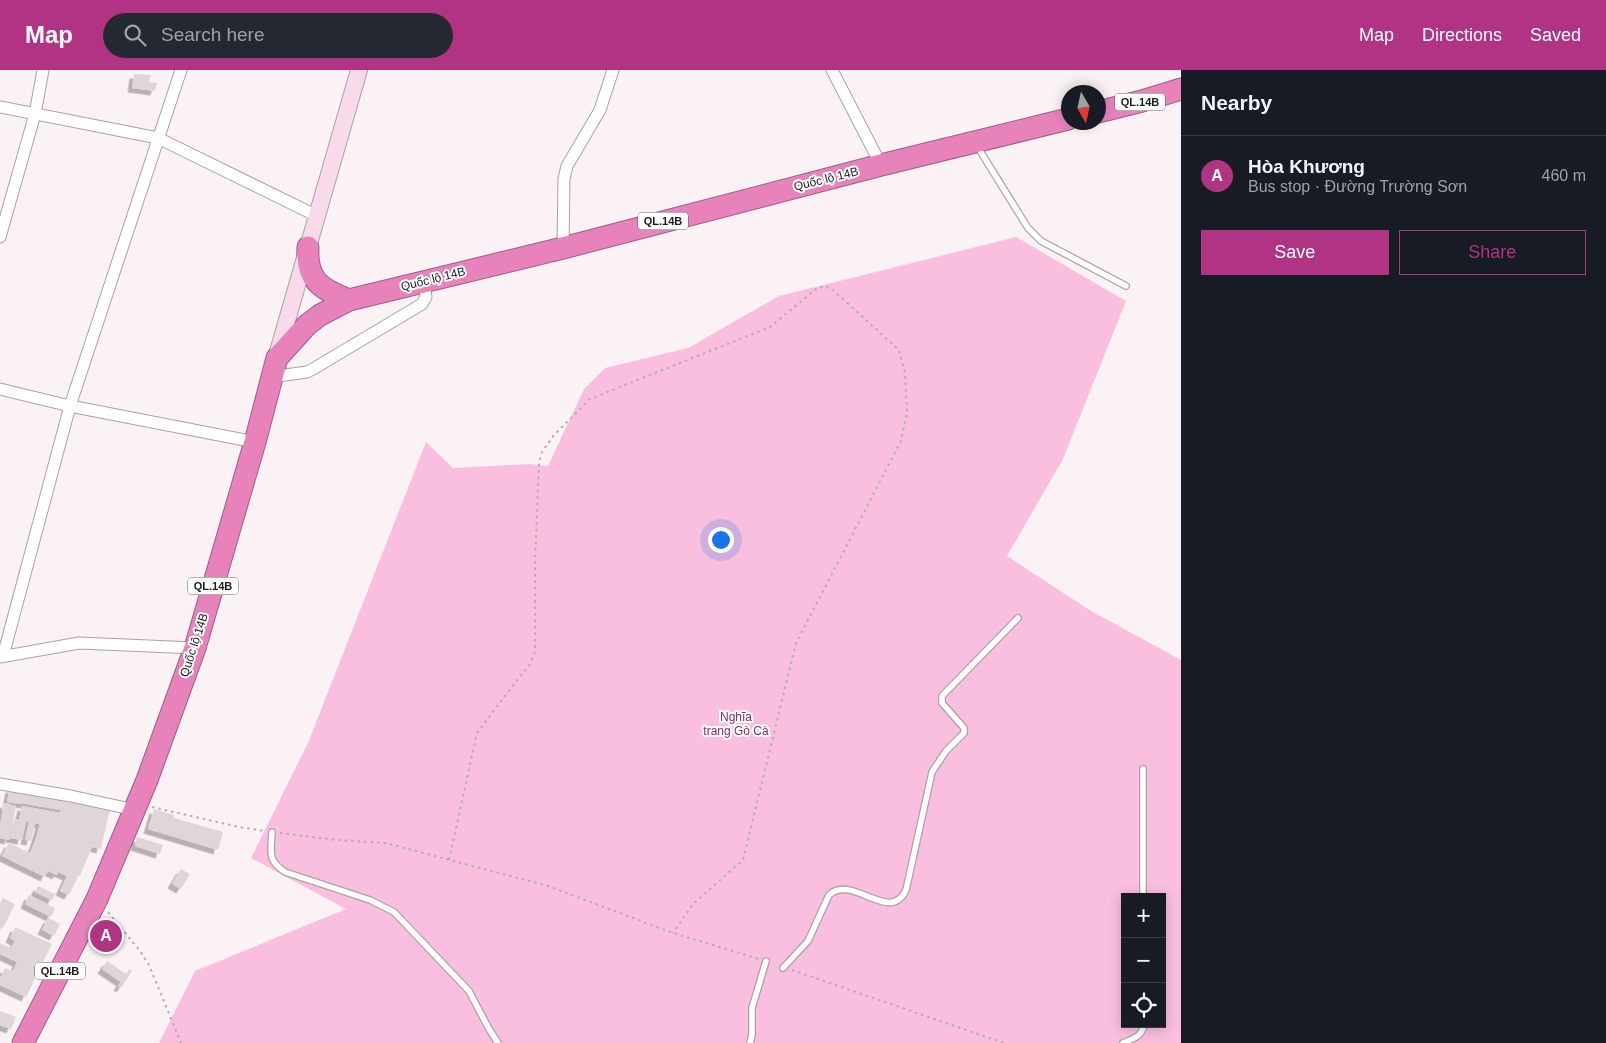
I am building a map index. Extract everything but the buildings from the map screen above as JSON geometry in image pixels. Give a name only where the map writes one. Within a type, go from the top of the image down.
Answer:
[{"type":"highway","name":"QL.14B","points":[[1106,110],[1181,89]]},
{"type":"highway","name":"Quốc lộ 14B","points":[[136,806],[195,648],[255,442],[274,367],[307,325],[320,314],[349,300],[563,248],[881,165],[1061,121]]},
{"type":"highway","points":[[308,247],[307,262],[310,272],[329,292],[349,300]]},
{"type":"highway","name":"QL.14B","points":[[24,1043],[97,899],[136,806]]},
{"type":"main road","points":[[274,367],[359,70]]},
{"type":"street","points":[[0,237],[35,114],[43,70]]},
{"type":"street","points":[[181,70],[70,406],[2,657],[79,643],[195,648]]},
{"type":"street","points":[[563,248],[564,179],[567,166],[600,110],[613,70]]},
{"type":"street","points":[[832,70],[881,165]]},
{"type":"street","points":[[0,107],[158,138],[317,216]]},
{"type":"street","points":[[274,367],[307,372],[313,370],[422,304],[426,297],[424,281]]},
{"type":"street","points":[[0,389],[70,406],[255,442]]},
{"type":"street","points":[[0,784],[136,806]]},
{"type":"lane","points":[[975,142],[1028,228],[1041,242],[1126,286]]},
{"type":"lane","points":[[784,968],[808,942],[829,895],[833,891],[846,889],[886,902],[898,901],[903,897],[932,772],[946,752],[964,733],[964,728],[942,703],[942,696],[1018,618]]},
{"type":"lane","points":[[1143,769],[1143,893]]},
{"type":"lane","points":[[272,832],[271,854],[272,860],[277,867],[286,872],[370,900],[394,912],[470,991],[498,1043]]},
{"type":"lane","points":[[750,1043],[752,1035],[752,1008],[766,961]]},
{"type":"lane","points":[[1124,1043],[1139,1036],[1143,1028]]},
{"type":"path","points":[[449,860],[477,733],[529,666],[535,652],[535,562],[539,463],[542,452],[554,435],[590,399],[770,327],[816,289],[825,286],[832,289],[899,350],[905,373],[906,413],[901,441],[796,643],[743,860],[693,904],[673,933]]},
{"type":"path","points":[[136,806],[240,828],[337,840],[386,843],[548,886],[673,933],[766,961]]},
{"type":"path","points":[[97,899],[140,951],[149,965],[181,1043]]},
{"type":"path","points":[[784,968],[1004,1043]]},
{"type":"green space","name":"Nghĩa trang Gò Cà","points":[[1016,237],[1126,301],[1063,459],[1007,556],[1091,611],[1181,660],[1181,1043],[159,1043],[195,971],[346,909],[251,858],[308,743],[426,442],[453,468],[530,464],[548,466],[584,389],[605,368],[688,348],[779,296]]},
{"type":"place","name":"Hòa Khương","points":[[106,936]]}]
